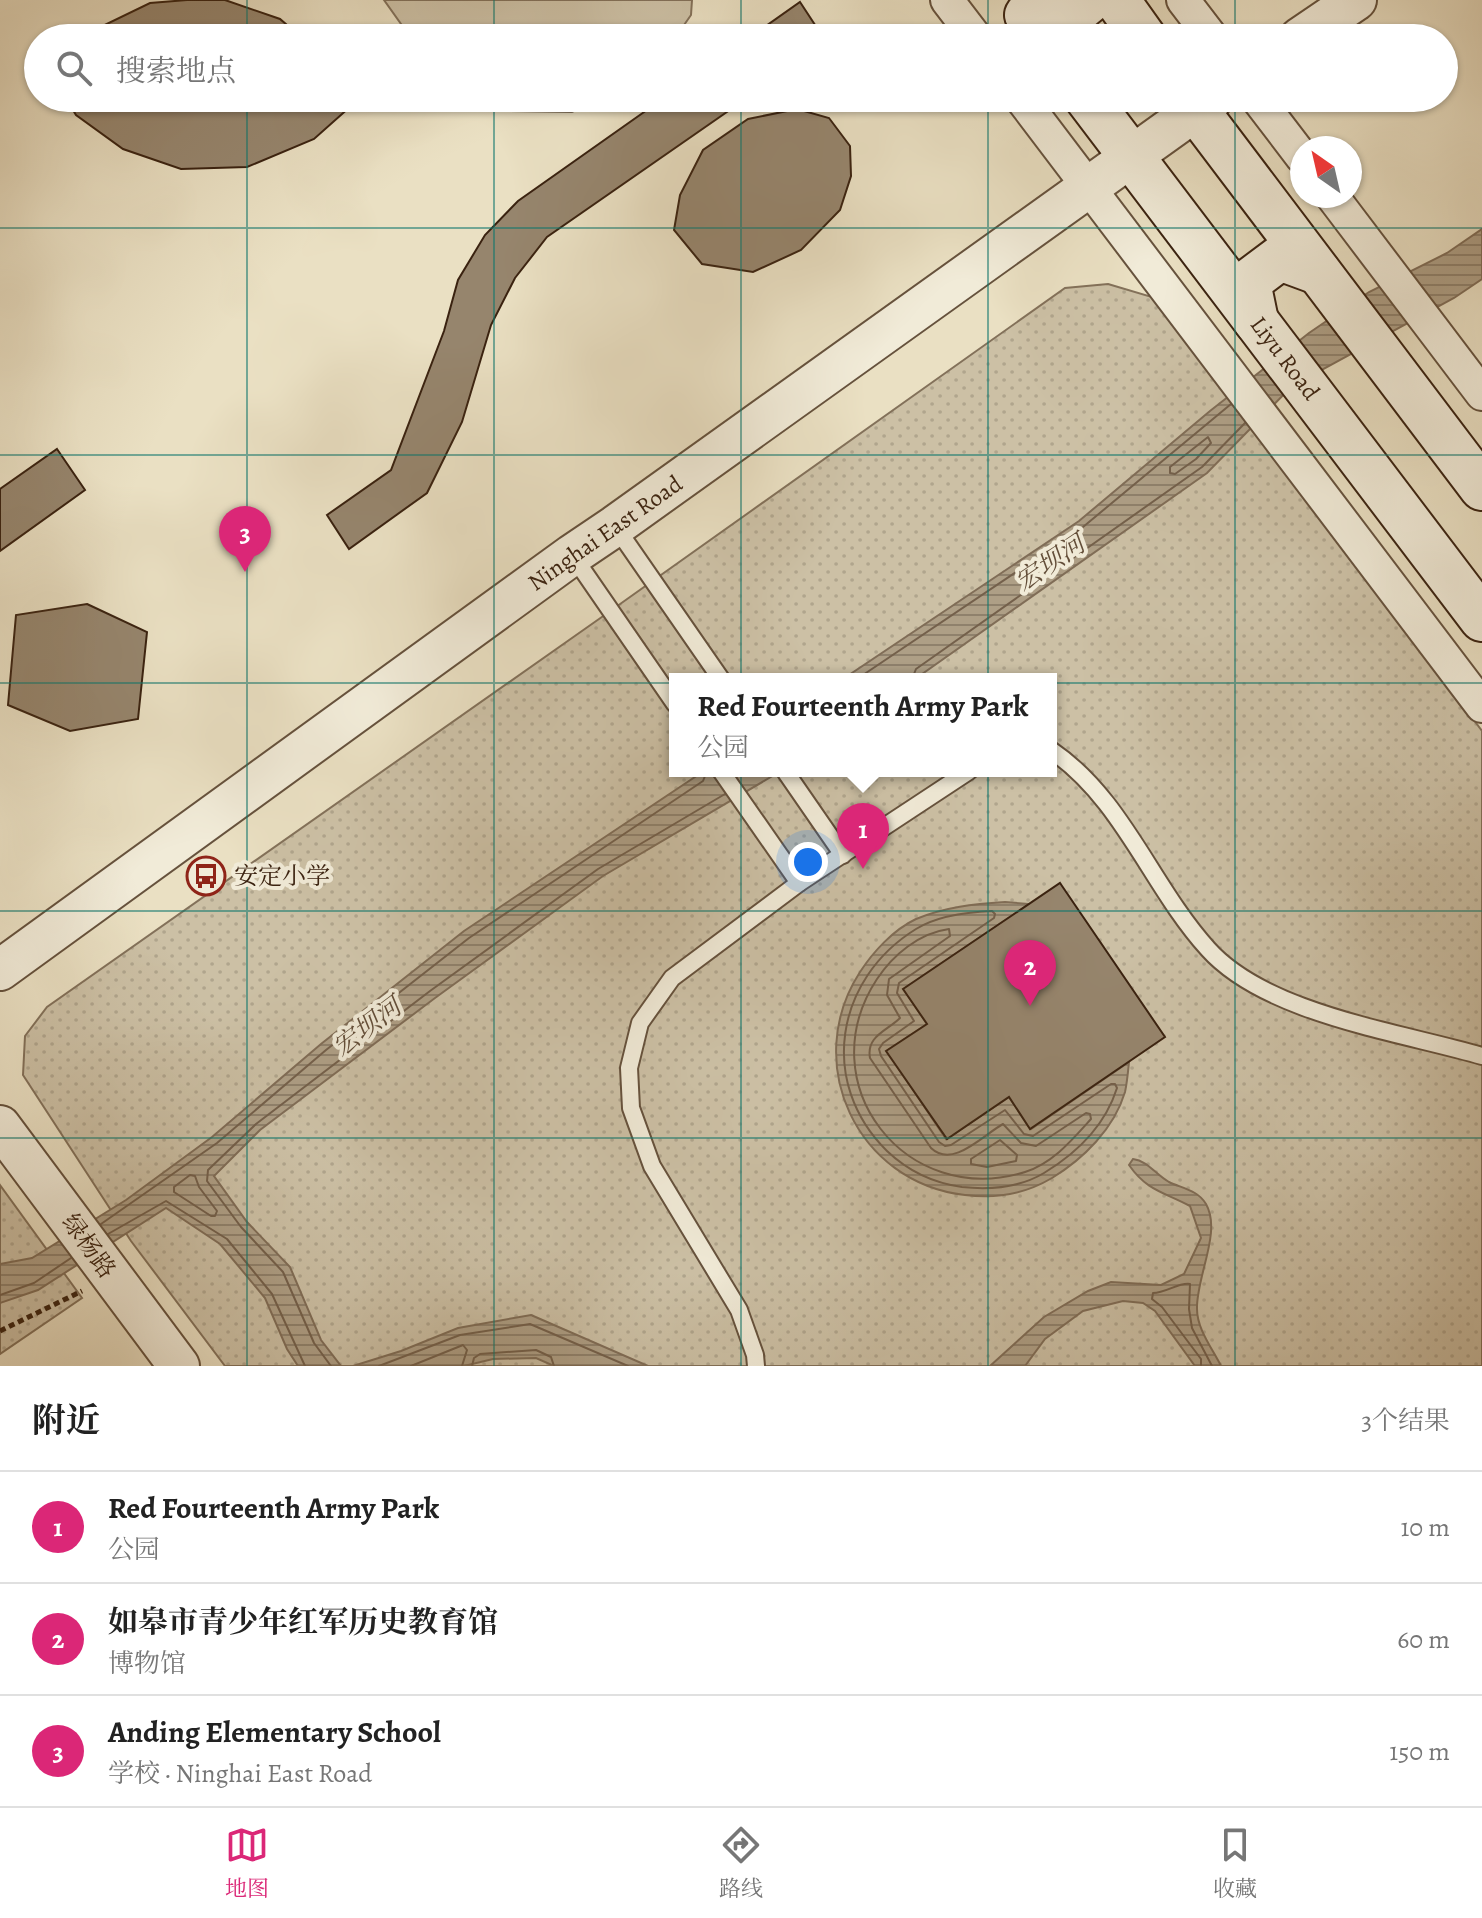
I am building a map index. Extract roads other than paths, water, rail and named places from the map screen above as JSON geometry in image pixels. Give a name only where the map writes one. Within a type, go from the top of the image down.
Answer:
[{"type":"main road","points":[[1029,18],[1061,24],[1090,0]]},
{"type":"main road","points":[[1117,0],[1134,24]]},
{"type":"main road","name":"Liyu Road","points":[[1098,112],[1482,619]]},
{"type":"main road","points":[[1206,112],[1318,272],[1482,488]]},
{"type":"main road","points":[[1256,321],[1248,282],[1280,258],[1318,272]]},
{"type":"street","points":[[947,0],[965,24]]},
{"type":"street","points":[[1183,0],[1201,24]]},
{"type":"street","points":[[1321,24],[1356,0]]},
{"type":"street","points":[[1032,112],[1482,706]]},
{"type":"street","name":"Ninghai East Road","points":[[0,970],[572,555],[1089,187],[1186,112]]},
{"type":"street","points":[[1268,112],[1290,141]]},
{"type":"street","points":[[1341,208],[1482,394]]},
{"type":"street","name":"绿杨路","points":[[0,1126],[179,1366]]},
{"type":"lane","points":[[615,526],[717,673]]},
{"type":"lane","points":[[572,555],[669,695]]},
{"type":"lane","points":[[1057,754],[1074,766],[1104,799],[1144,856],[1178,913],[1210,952],[1252,984],[1303,1008],[1482,1056]]},
{"type":"lane","points":[[725,777],[799,883]]},
{"type":"lane","points":[[789,777],[843,855]]},
{"type":"lane","points":[[756,1366],[739,1310],[652,1166],[631,1108],[629,1068],[640,1023],[672,978],[799,883],[960,777]]},
{"type":"water","name":"宏坝河","points":[[1482,229],[1482,279],[1454,298],[1292,386],[1207,473],[924,673],[852,673],[1079,521],[1309,333],[1369,292],[1447,253]]},
{"type":"water","name":"宏坝河","points":[[695,777],[771,777],[603,876],[260,1130],[214,1176],[247,1222],[290,1267],[321,1340],[341,1366],[298,1366],[287,1349],[265,1298],[220,1244],[166,1208],[38,1290],[0,1303],[0,1264],[32,1258],[126,1200],[212,1137],[321,1044],[464,931]]},
{"type":"water","points":[[1005,902],[1029,904],[904,989],[927,1024],[887,1051],[946,1139],[1009,1097],[1031,1129],[1129,1062],[1127,1081],[1120,1106],[1105,1130],[1086,1152],[1064,1170],[1021,1191],[999,1196],[965,1195],[927,1186],[895,1168],[869,1143],[850,1113],[839,1079],[836,1044],[843,1007],[860,972],[892,935],[916,919],[938,912]]},
{"type":"water","points":[[1133,1159],[1147,1165],[1169,1182],[1194,1192],[1206,1204],[1210,1215],[1210,1241],[1197,1309],[1202,1331],[1221,1366],[1195,1366],[1155,1311],[1143,1303],[1123,1301],[1083,1311],[1045,1339],[1025,1366],[990,1366],[1044,1317],[1088,1291],[1111,1282],[1161,1285],[1184,1274],[1201,1238],[1190,1206],[1142,1180],[1129,1165]]},
{"type":"water","points":[[531,1315],[648,1366],[554,1366],[536,1358],[493,1359],[464,1366],[353,1366],[458,1328]]},
{"type":"place","name":"Anding Elementary School","points":[[245,572]]},
{"type":"place","name":"Red Fourteenth Army Park","points":[[863,869]]},
{"type":"place","name":"安定小学","points":[[206,876]]},
{"type":"place","name":"如皋市青少年红军历史教育馆","points":[[1030,1006]]}]
